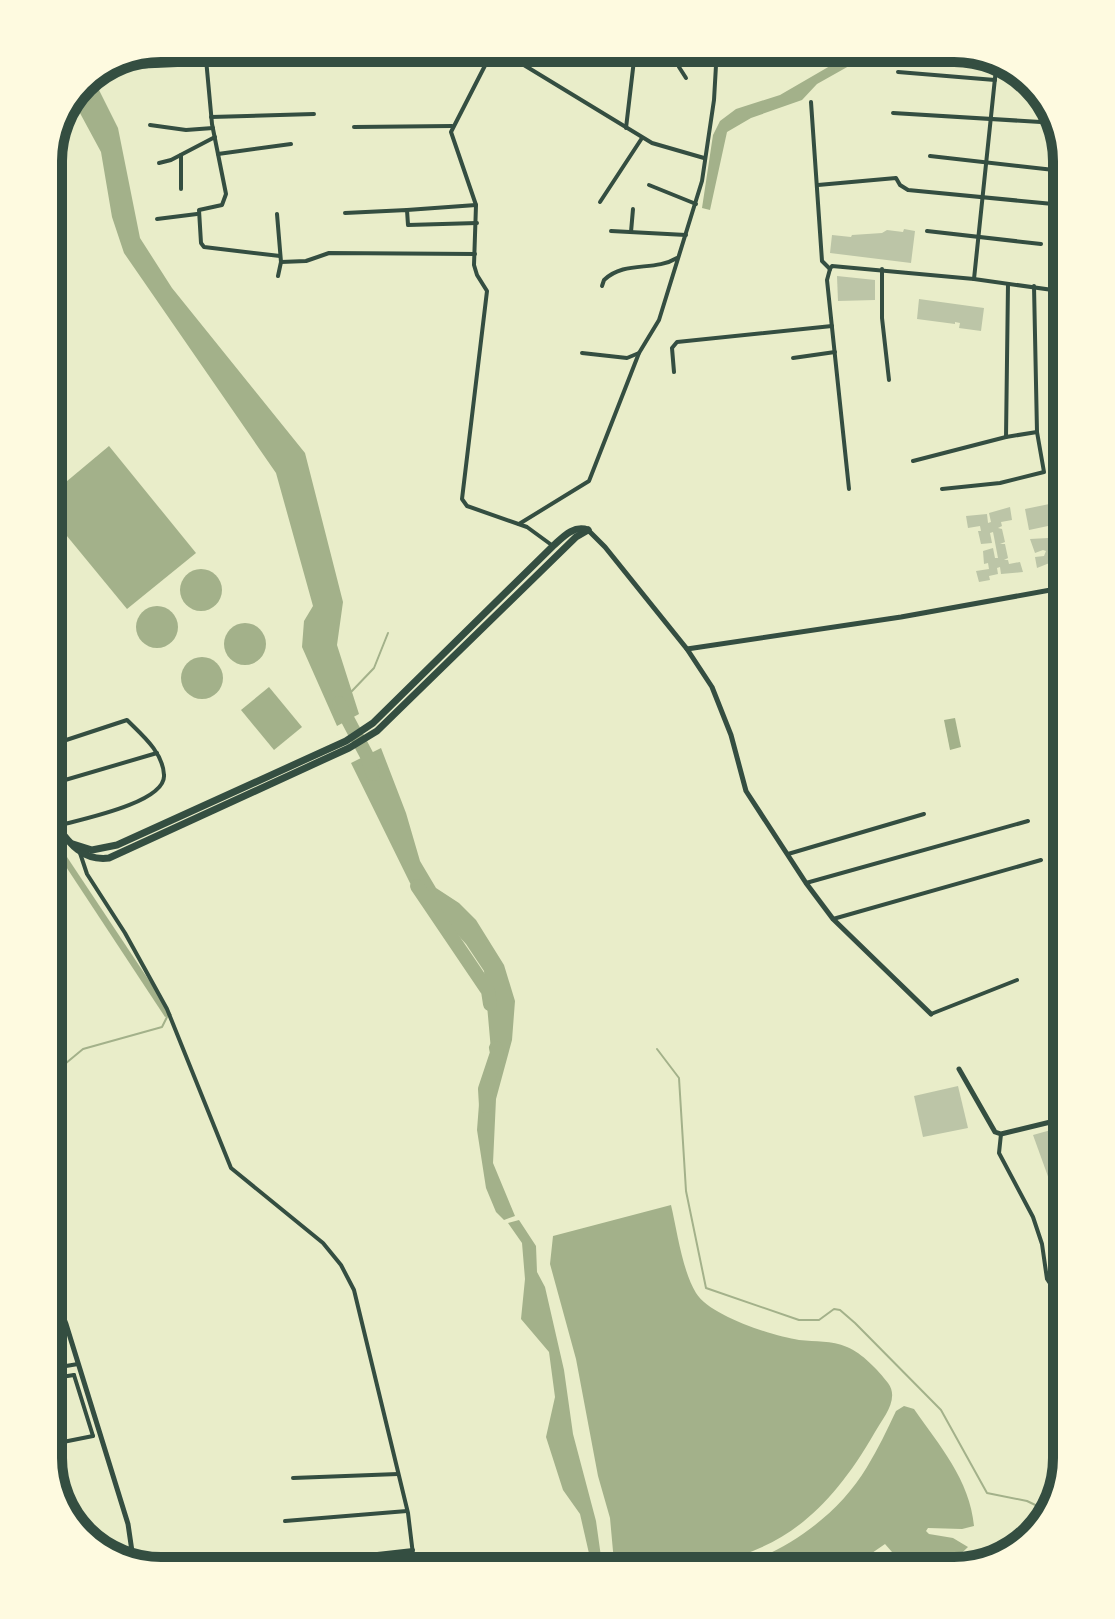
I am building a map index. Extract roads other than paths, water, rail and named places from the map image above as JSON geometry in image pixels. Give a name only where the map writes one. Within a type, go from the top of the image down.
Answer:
[{"type":"main road","points":[[375,727],[553,546],[573,534],[588,530]]},
{"type":"main road","points":[[62,832],[80,853],[91,859],[109,858],[348,744],[375,727],[573,534]]},
{"type":"main road","points":[[71,844],[92,850],[117,845],[348,744]]},
{"type":"street","points":[[132,67],[246,62]]},
{"type":"street","points":[[487,62],[452,126],[455,146],[476,205],[477,275],[487,291],[462,499],[467,506],[527,527],[553,546]]},
{"type":"street","points":[[518,62],[642,138],[705,159]]},
{"type":"street","points":[[626,128],[634,62]]},
{"type":"street","points":[[678,62],[686,78]]},
{"type":"street","points":[[519,524],[589,481],[639,353],[659,320],[696,204],[714,100],[716,62]]},
{"type":"street","points":[[206,64],[211,117],[226,194],[222,205],[201,208],[197,214],[204,247],[306,261],[329,253],[475,254]]},
{"type":"street","points":[[898,72],[995,80]]},
{"type":"street","points":[[974,279],[996,72]]},
{"type":"street","points":[[811,102],[822,261],[830,269]]},
{"type":"street","points":[[893,113],[1045,122]]},
{"type":"street","points":[[211,117],[314,114]]},
{"type":"street","points":[[150,125],[186,130],[213,128]]},
{"type":"street","points":[[354,127],[452,126]]},
{"type":"street","points":[[159,163],[215,137]]},
{"type":"street","points":[[600,202],[642,138]]},
{"type":"street","points":[[218,154],[291,144]]},
{"type":"street","points":[[181,155],[181,189]]},
{"type":"street","points":[[930,156],[1053,170]]},
{"type":"street","points":[[818,185],[896,178],[908,190],[1053,204]]},
{"type":"street","points":[[649,185],[696,204]]},
{"type":"street","points":[[345,213],[476,205]]},
{"type":"street","points":[[631,232],[633,209]]},
{"type":"street","points":[[407,210],[408,225],[477,223]]},
{"type":"street","points":[[157,219],[197,214]]},
{"type":"street","points":[[277,214],[281,259],[278,276]]},
{"type":"street","points":[[611,231],[686,235]]},
{"type":"street","points":[[927,231],[1041,244]]},
{"type":"street","points":[[602,286],[614,272],[634,266],[670,263],[679,257]]},
{"type":"street","points":[[849,489],[827,280],[832,266],[1053,289]]},
{"type":"street","points":[[882,269],[882,318],[889,380]]},
{"type":"street","points":[[1006,437],[1008,284]]},
{"type":"street","points":[[942,489],[1000,483],[1044,472],[1037,432],[1034,286]]},
{"type":"street","points":[[674,372],[672,348],[677,342],[832,326]]},
{"type":"street","points":[[793,358],[835,352]]},
{"type":"street","points":[[582,353],[627,358],[639,353]]},
{"type":"street","points":[[913,461],[1037,432]]},
{"type":"street","points":[[588,530],[687,649],[712,687],[731,735],[746,791],[833,919],[931,1014],[1017,980]]},
{"type":"street","points":[[687,649],[901,617],[1053,590]]},
{"type":"street","points":[[62,741],[127,720],[157,753],[164,779],[136,804],[62,825]]},
{"type":"street","points":[[62,781],[157,753]]},
{"type":"street","points":[[788,854],[924,814]]},
{"type":"street","points":[[806,883],[1028,821]]},
{"type":"street","points":[[80,853],[87,874],[167,1009],[231,1168],[323,1243],[341,1265],[354,1290],[407,1511],[414,1557]]},
{"type":"street","points":[[833,919],[1041,860]]},
{"type":"street","points":[[959,1069],[995,1132],[1001,1134],[1053,1121]]},
{"type":"street","points":[[1001,1134],[999,1153],[1033,1217],[1042,1244],[1047,1279],[1053,1288]]},
{"type":"street","points":[[62,1317],[78,1364],[77,1374],[93,1436]]},
{"type":"street","points":[[62,1361],[64,1367],[78,1364]]},
{"type":"street","points":[[62,1377],[77,1374]]},
{"type":"street","points":[[77,1374],[100,1434],[128,1524],[132,1553]]},
{"type":"street","points":[[62,1442],[100,1434]]},
{"type":"street","points":[[293,1478],[398,1474]]},
{"type":"street","points":[[285,1521],[407,1511]]},
{"type":"street","points":[[350,1557],[413,1550]]},
{"type":"waterway","points":[[351,692],[374,668],[388,633]]},
{"type":"waterway","points":[[339,703],[373,774]]},
{"type":"waterway","points":[[417,886],[488,991],[490,1004]]},
{"type":"waterway","points":[[62,1066],[83,1049],[162,1027],[167,1017]]},
{"type":"waterway","points":[[486,1106],[485,1089],[496,1048]]},
{"type":"waterway","points":[[657,1049],[679,1078],[686,1191],[706,1288],[799,1320],[819,1320],[834,1309],[840,1310],[941,1410],[987,1493],[1027,1501],[1040,1507]]}]
